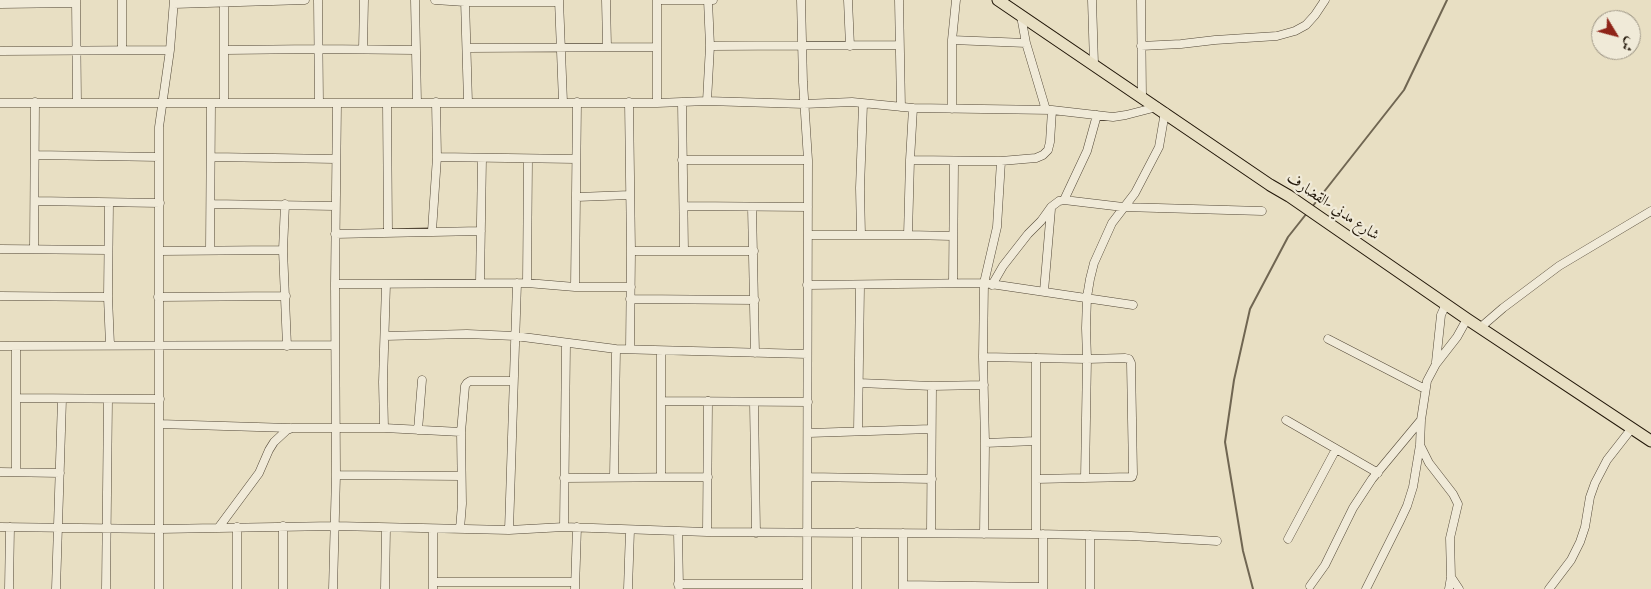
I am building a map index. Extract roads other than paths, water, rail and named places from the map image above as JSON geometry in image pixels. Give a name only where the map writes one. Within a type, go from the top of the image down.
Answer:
[{"type":"highway","name":"شارع مدني -القضارف","points":[[998,0],[1481,328],[1651,440]]},
{"type":"street","points":[[122,0],[122,50]]},
{"type":"street","points":[[158,589],[160,424],[158,297],[160,251],[159,127],[170,50],[174,2],[305,0]]},
{"type":"street","points":[[318,0],[319,103]]},
{"type":"street","points":[[363,49],[364,0]]},
{"type":"street","points":[[415,0],[416,102]]},
{"type":"street","points":[[436,0],[559,1],[563,102]]},
{"type":"street","points":[[606,0],[606,46]]},
{"type":"street","points":[[657,103],[658,0],[713,0]]},
{"type":"street","points":[[707,101],[710,46],[708,0]]},
{"type":"street","points":[[678,532],[679,587],[807,587],[808,160],[804,104],[802,0]]},
{"type":"street","points":[[848,0],[850,46]]},
{"type":"street","points":[[899,0],[901,107]]},
{"type":"street","points":[[952,109],[952,40],[956,0]]},
{"type":"street","points":[[1092,0],[1094,64]]},
{"type":"street","points":[[1142,97],[1140,3],[1148,0]]},
{"type":"street","points":[[1140,46],[1277,36],[1295,31],[1306,25],[1325,0]]},
{"type":"street","points":[[465,1],[468,102]]},
{"type":"street","points":[[0,4],[76,2],[77,103]]},
{"type":"street","points":[[224,2],[224,103]]},
{"type":"street","points":[[910,160],[954,162],[1001,161],[1036,158],[1043,156],[1048,150],[1050,142],[1049,110],[1026,43],[1021,16]]},
{"type":"street","points":[[952,40],[1026,43]]},
{"type":"street","points":[[710,46],[900,45]]},
{"type":"street","points":[[467,48],[657,47]]},
{"type":"street","points":[[225,50],[318,48],[415,50]]},
{"type":"street","points":[[0,51],[170,50]]},
{"type":"street","points":[[0,103],[657,103],[707,101],[863,104],[913,108],[1049,110],[1113,117],[1161,110],[1159,148],[1135,193],[1112,223],[1096,256],[1090,279],[1087,297],[1086,478]]},
{"type":"street","points":[[34,248],[35,102]]},
{"type":"street","points":[[387,102],[388,233]]},
{"type":"street","points":[[432,231],[437,157],[436,102]]},
{"type":"street","points":[[575,286],[577,102]]},
{"type":"street","points":[[630,102],[630,349]]},
{"type":"street","points":[[682,102],[684,251]]},
{"type":"street","points":[[210,250],[211,103]]},
{"type":"street","points":[[334,589],[337,103]]},
{"type":"street","points":[[861,235],[860,179],[863,104]]},
{"type":"street","points":[[908,235],[913,108]]},
{"type":"street","points":[[1064,200],[1087,152],[1097,115]]},
{"type":"street","points":[[35,155],[159,157]]},
{"type":"street","points":[[212,157],[336,160]]},
{"type":"street","points":[[437,157],[576,159]]},
{"type":"street","points":[[480,283],[482,158]]},
{"type":"street","points":[[527,283],[528,159]]},
{"type":"street","points":[[682,160],[808,160]]},
{"type":"street","points":[[984,534],[985,443],[983,357],[988,284],[997,228],[1001,161]]},
{"type":"street","points":[[954,162],[952,236],[954,283]]},
{"type":"street","points":[[577,197],[630,195]]},
{"type":"street","points":[[988,284],[1028,234],[1059,200],[1123,207],[1262,211]]},
{"type":"street","points":[[35,201],[160,204]]},
{"type":"street","points":[[109,203],[108,297],[110,345]]},
{"type":"street","points":[[211,204],[336,206]]},
{"type":"street","points":[[286,204],[284,250],[288,346]]},
{"type":"street","points":[[684,206],[808,207]]},
{"type":"street","points":[[752,207],[755,353]]},
{"type":"street","points":[[1044,292],[1051,207]]},
{"type":"street","points":[[1481,328],[1503,308],[1559,266],[1651,211]]},
{"type":"street","points":[[335,234],[481,231]]},
{"type":"street","points":[[808,235],[952,236]]},
{"type":"street","points":[[0,249],[108,250]]},
{"type":"street","points":[[160,251],[284,250]]},
{"type":"street","points":[[631,251],[754,251]]},
{"type":"street","points":[[509,530],[517,283]]},
{"type":"street","points":[[335,284],[527,283],[631,287]]},
{"type":"street","points":[[384,428],[383,382],[386,284]]},
{"type":"street","points":[[807,286],[988,284],[1133,305]]},
{"type":"street","points":[[858,431],[860,286]]},
{"type":"street","points":[[0,296],[108,297]]},
{"type":"street","points":[[158,297],[286,296]]},
{"type":"street","points":[[630,298],[755,300]]},
{"type":"street","points":[[1436,364],[1441,315],[1446,304]]},
{"type":"street","points":[[1366,589],[1407,506],[1413,487],[1420,445],[1424,389],[1427,381],[1436,364],[1468,319]]},
{"type":"street","points":[[385,336],[467,334],[515,336],[616,349],[807,354]]},
{"type":"street","points":[[1328,339],[1424,389]]},
{"type":"street","points":[[564,527],[567,409],[566,343]]},
{"type":"street","points":[[0,346],[335,345]]},
{"type":"street","points":[[16,346],[16,472]]},
{"type":"street","points":[[614,477],[616,349]]},
{"type":"street","points":[[661,351],[661,477]]},
{"type":"street","points":[[983,357],[1125,358],[1129,359],[1131,363],[1133,474],[1128,478],[1036,479]]},
{"type":"street","points":[[903,533],[903,587],[1043,588],[1036,479],[1036,358]]},
{"type":"street","points":[[418,430],[422,380]]},
{"type":"street","points":[[460,529],[462,504],[461,432],[466,382],[513,381]]},
{"type":"street","points":[[859,383],[932,386],[984,385]]},
{"type":"street","points":[[931,533],[932,386]]},
{"type":"street","points":[[16,398],[62,400],[160,399]]},
{"type":"street","points":[[106,589],[108,399]]},
{"type":"street","points":[[56,589],[62,400]]},
{"type":"street","points":[[661,400],[808,402]]},
{"type":"street","points":[[707,532],[708,401]]},
{"type":"street","points":[[754,402],[756,533]]},
{"type":"street","points":[[1286,420],[1378,473]]},
{"type":"street","points":[[1310,586],[1324,565],[1353,508],[1378,473],[1421,420]]},
{"type":"street","points":[[160,424],[292,428],[384,428],[461,432]]},
{"type":"street","points":[[219,527],[259,473],[268,450],[287,430],[292,428]]},
{"type":"street","points":[[1549,589],[1571,560],[1580,542],[1595,482],[1607,460],[1632,428]]},
{"type":"street","points":[[808,433],[931,429]]},
{"type":"street","points":[[985,443],[1036,442]]},
{"type":"street","points":[[1420,445],[1429,463],[1458,504],[1450,538],[1451,577],[1449,589]]},
{"type":"street","points":[[1288,539],[1336,449]]},
{"type":"street","points":[[0,472],[60,473]]},
{"type":"street","points":[[336,475],[461,476]]},
{"type":"street","points":[[564,478],[708,477]]},
{"type":"street","points":[[808,477],[932,479]]},
{"type":"street","points":[[283,526],[283,589]]},
{"type":"street","points":[[0,527],[159,529],[335,526],[509,530],[577,527],[678,532],[1090,535],[1217,541]]},
{"type":"street","points":[[10,527],[10,589]]},
{"type":"street","points":[[237,527],[237,589]]},
{"type":"street","points":[[433,529],[433,586],[575,586],[577,527]]},
{"type":"street","points":[[385,589],[386,528]]},
{"type":"street","points":[[628,589],[630,530]]},
{"type":"street","points":[[857,532],[857,589]]},
{"type":"street","points":[[1090,535],[1090,589]]},
{"type":"street","points":[[1451,577],[1459,589]]},
{"type":"waterway","points":[[1312,207],[1404,90],[1447,0]]},
{"type":"waterway","points":[[1253,589],[1243,551],[1225,442],[1234,380],[1250,309],[1288,237],[1307,213]]}]
